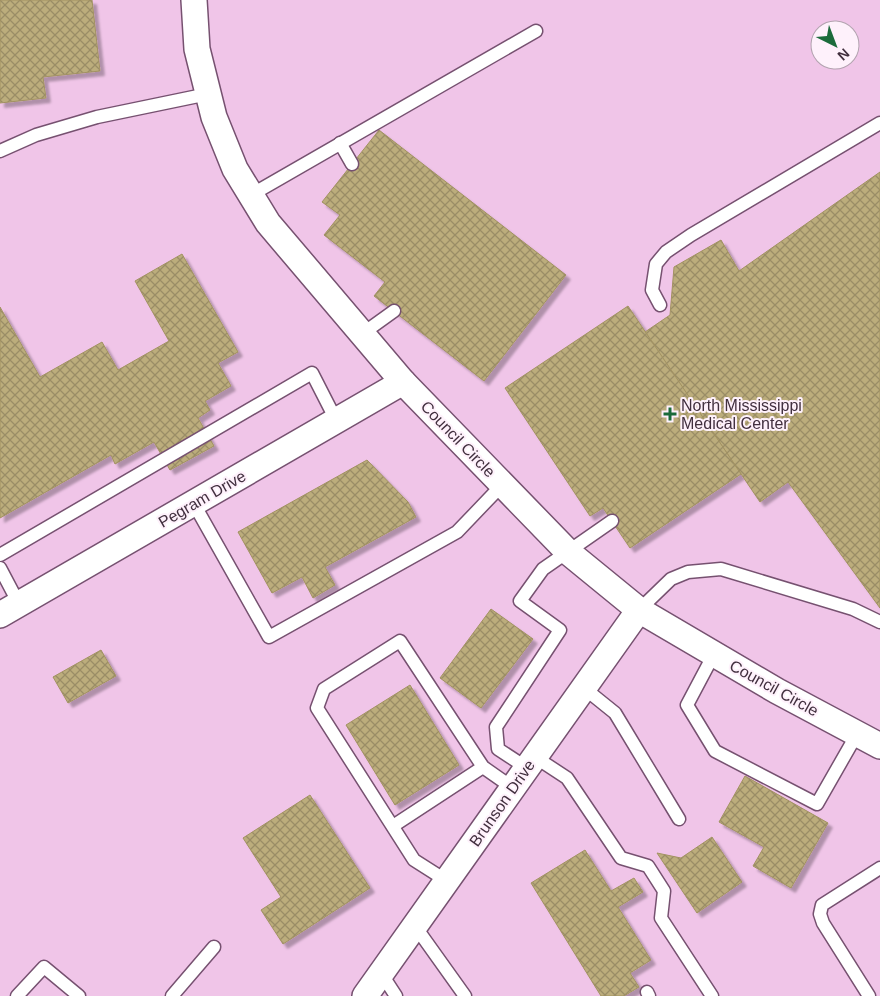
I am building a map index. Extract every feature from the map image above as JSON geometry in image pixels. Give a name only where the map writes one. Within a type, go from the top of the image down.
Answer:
[{"type":"street","name":"Council Circle","points":[[194,0],[197,49],[214,117],[235,169],[268,223],[403,382],[568,552],[639,610],[777,691],[880,746]]},
{"type":"street","name":"Pegram Drive","points":[[10,610],[403,382]]},
{"type":"street","name":"Brunson Drive","points":[[366,996],[380,973],[639,610]]},
{"type":"lane","points":[[250,195],[536,31]]},
{"type":"lane","points":[[0,151],[36,135],[97,118],[208,94]]},
{"type":"lane","points":[[660,305],[652,290],[653,275],[656,264],[666,252],[691,235],[880,123]]},
{"type":"lane","points":[[340,143],[352,164]]},
{"type":"lane","points":[[362,334],[394,311]]},
{"type":"lane","points":[[0,555],[312,373],[336,420]]},
{"type":"lane","points":[[194,504],[269,637],[457,532],[502,485]]},
{"type":"lane","points":[[525,771],[498,749],[496,727],[560,630],[520,601],[543,569],[612,521]]},
{"type":"lane","points":[[0,568],[10,610]]},
{"type":"lane","points":[[639,610],[672,579],[688,572],[722,569],[853,609],[880,622]]},
{"type":"lane","points":[[446,881],[414,860],[317,708],[324,689],[400,641],[483,767]]},
{"type":"lane","points":[[714,654],[687,705],[714,751],[817,804],[856,734]]},
{"type":"lane","points":[[584,688],[615,713],[679,819]]},
{"type":"lane","points":[[393,826],[483,767],[525,771],[566,778],[621,858],[648,866],[664,891],[661,918],[712,996]]},
{"type":"lane","points":[[869,996],[823,923],[820,914],[822,905],[880,868]]},
{"type":"lane","points":[[415,926],[465,996]]},
{"type":"lane","points":[[172,996],[214,947]]},
{"type":"lane","points":[[17,996],[44,968],[79,996]]},
{"type":"lane","points":[[380,973],[396,996]]},
{"type":"building","points":[[0,0],[92,0],[100,71],[43,77],[46,98],[0,103]]},
{"type":"building","points":[[379,130],[566,275],[484,381],[374,296],[385,282],[324,235],[340,215],[322,202]]},
{"type":"building","points":[[880,172],[880,608],[788,482],[760,502],[645,332],[670,315],[674,267],[721,240],[739,271]]},
{"type":"building","points":[[182,254],[238,352],[218,363],[231,386],[205,401],[210,410],[198,418],[214,446],[170,470],[154,442],[115,464],[111,455],[0,518],[0,307],[40,377],[102,342],[118,370],[169,341],[135,281]]},
{"type":"building","points":[[628,306],[741,474],[630,548],[603,508],[590,516],[505,388]]},
{"type":"building","points":[[367,460],[408,502],[416,517],[325,567],[335,585],[313,598],[302,577],[272,593],[238,532]]},
{"type":"building","points":[[491,609],[533,639],[481,708],[440,678]]},
{"type":"building","points":[[101,650],[116,676],[68,703],[53,677]]},
{"type":"building","points":[[410,685],[459,765],[395,805],[346,725]]},
{"type":"building","points":[[745,776],[828,823],[791,888],[753,866],[764,847],[719,822]]},
{"type":"building","points":[[310,795],[370,888],[283,944],[261,910],[281,897],[243,838]]},
{"type":"building","points":[[712,837],[742,882],[697,913],[657,853],[681,858]]},
{"type":"building","points":[[585,850],[611,891],[634,878],[643,892],[618,907],[651,960],[630,973],[639,987],[624,996],[601,996],[531,883]]},
{"type":"place","name":"North Mississippi Medical Center","points":[[670,414]]}]
